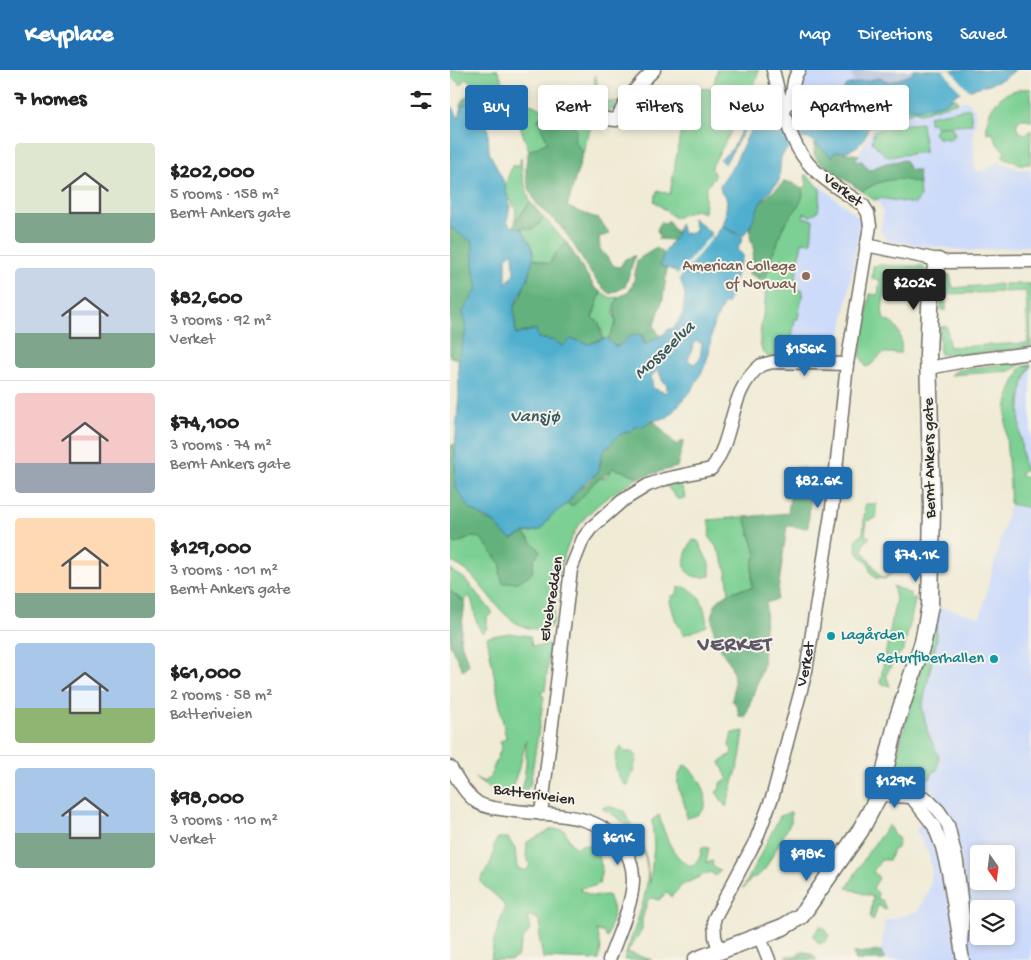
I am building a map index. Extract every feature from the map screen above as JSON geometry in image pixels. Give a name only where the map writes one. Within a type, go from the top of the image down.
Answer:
[{"type":"street","points":[[608,119],[616,120],[622,106],[643,80],[654,70]]},
{"type":"street","name":"Verket","points":[[719,950],[715,937],[714,919],[756,840],[773,795],[806,671],[832,508],[847,364],[870,219],[863,205],[808,164],[795,143],[773,70]]},
{"type":"street","points":[[784,109],[792,101],[796,74],[799,70]]},
{"type":"street","points":[[866,245],[923,255],[938,260],[984,262],[1031,261]]},
{"type":"street","name":"Bernt Ankers gate","points":[[879,795],[897,720],[923,642],[930,605],[932,507],[929,301],[938,260]]},
{"type":"street","points":[[929,368],[1031,354]]},
{"type":"street","name":"Elvebredden","points":[[541,814],[571,569],[583,539],[606,513],[648,485],[665,479],[712,469],[720,456],[738,394],[761,365],[773,362],[847,364]]},
{"type":"street","name":"Batteriveien","points":[[450,767],[462,788],[480,804],[492,808],[574,817],[603,827],[614,835],[628,853],[633,880],[631,893],[609,960]]},
{"type":"street","points":[[696,960],[788,925],[801,916],[860,831],[879,795],[899,795],[914,799],[938,834],[948,872],[963,960]]},
{"type":"street","points":[[760,936],[769,960]]},
{"type":"shaded area","points":[[797,70],[850,70],[854,83],[851,85],[801,85],[802,80]]},
{"type":"shaded area","points":[[850,70],[913,70],[914,74],[890,82],[879,78],[854,83]]},
{"type":"shaded area","points":[[968,100],[975,110],[976,127],[973,127],[975,171],[984,171],[998,161],[1018,169],[1031,169],[1031,246],[970,251],[888,241],[880,231],[883,213],[880,204],[836,173],[854,162],[872,130],[909,130],[909,113],[914,111],[920,113]]},
{"type":"shaded area","points":[[805,174],[861,219],[837,357],[810,354],[810,356],[765,355],[761,350],[760,339],[765,291],[756,277],[803,196],[803,188],[807,186]]},
{"type":"shaded area","points":[[1031,364],[1031,469],[1024,468],[1020,403],[1026,374]]},
{"type":"shaded area","points":[[1010,504],[1031,507],[1031,960],[885,960],[881,951],[885,921],[918,911],[929,889],[932,872],[929,855],[915,829],[943,806],[931,789],[890,780],[936,606],[980,617]]},
{"type":"green space","points":[[450,70],[498,70],[504,85],[477,85],[466,79],[461,85],[450,76]]},
{"type":"green space","points":[[717,70],[759,70],[754,85],[714,85]]},
{"type":"green space","points":[[595,75],[597,85],[594,85]]},
{"type":"green space","points":[[701,89],[711,89],[711,130],[732,130],[711,168],[715,176],[706,188],[704,213],[695,210],[675,218],[654,201],[657,191],[670,194],[681,130],[701,130]]},
{"type":"green space","points":[[1020,89],[1031,89],[1031,122],[1027,119],[1021,119],[1017,123],[1017,129],[1025,134],[1031,130],[1030,164],[1019,164],[1002,157],[1005,152],[998,145],[992,132],[987,133],[988,117],[994,104],[1005,94]]},
{"type":"green space","points":[[465,98],[465,104],[462,105],[461,112],[460,104]]},
{"type":"green space","points":[[956,98],[958,102],[920,113],[914,111],[909,113],[909,107],[917,109]]},
{"type":"green space","points":[[608,101],[617,102],[613,109],[608,112]]},
{"type":"green space","points":[[528,103],[538,107],[538,130],[543,130],[548,142],[529,151],[522,130],[528,130]]},
{"type":"green space","points":[[970,108],[972,124],[935,126],[934,123],[929,123],[929,116]]},
{"type":"green space","points":[[922,123],[925,152],[887,157],[872,142],[874,132],[878,130],[909,130],[909,124]]},
{"type":"green space","points":[[937,127],[952,127],[955,135],[950,139],[938,138],[934,133]]},
{"type":"green space","points":[[543,130],[577,130],[574,140],[583,153],[567,207],[599,219],[610,234],[599,237],[600,249],[614,266],[620,267],[625,259],[635,256],[625,287],[610,294],[602,287],[589,271],[567,234],[536,203],[526,175],[527,157],[529,151],[548,142]]},
{"type":"green space","points":[[577,130],[590,130],[583,153],[574,140]]},
{"type":"green space","points":[[815,143],[831,156],[837,151],[859,155],[854,162],[862,161],[869,170],[886,163],[905,160],[910,170],[918,170],[919,184],[896,179],[876,184],[862,191],[819,162],[814,154]]},
{"type":"green space","points":[[521,158],[522,174],[530,202],[515,221],[516,210],[504,188],[512,166],[519,166]]},
{"type":"green space","points":[[805,174],[820,190],[820,197],[818,211],[811,216],[804,213],[803,217],[813,220],[811,243],[802,242],[794,289],[803,290],[798,319],[795,319],[790,349],[811,351],[808,357],[769,357],[763,352],[760,345],[766,299],[763,285],[756,277],[766,277],[782,229],[798,205],[803,188],[807,186]]},
{"type":"green space","points":[[891,179],[906,179],[919,184],[920,197],[915,204],[880,198],[874,200],[862,191],[879,182]]},
{"type":"green space","points":[[784,182],[792,183],[803,190],[803,196],[782,229],[776,247],[769,258],[770,264],[766,277],[756,277],[749,274],[754,251],[750,236],[752,220],[760,203]]},
{"type":"green space","points":[[530,202],[544,218],[534,229],[512,227]]},
{"type":"green space","points":[[544,218],[567,243],[555,254],[550,264],[533,258],[531,244],[521,228],[534,229]]},
{"type":"green space","points":[[668,220],[677,235],[673,240],[657,239],[660,237],[657,230],[661,222],[666,223]]},
{"type":"green space","points":[[450,227],[473,242],[474,272],[478,288],[463,313],[466,330],[459,359],[450,357]]},
{"type":"green space","points":[[567,243],[595,288],[601,292],[592,318],[599,322],[602,339],[589,344],[573,341],[562,346],[555,341],[538,338],[533,329],[516,335],[514,307],[521,296],[533,258],[549,264],[555,254]]},
{"type":"green space","points":[[656,248],[663,252],[660,266],[667,269],[663,299],[654,326],[660,337],[645,344],[642,335],[633,335],[619,345],[614,346],[608,339],[616,323],[614,305],[619,297],[629,292],[634,281],[637,260]]},
{"type":"green space","points":[[873,266],[922,266],[926,270],[917,275],[915,283],[886,282],[882,310],[884,320],[897,328],[901,342],[901,353],[883,353],[871,365],[866,367],[860,355],[870,294],[878,295],[880,280],[872,279]]},
{"type":"green space","points":[[947,275],[950,275],[953,288],[1001,284],[1001,292],[946,294],[946,310],[941,310],[941,282]]},
{"type":"green space","points":[[1004,284],[1031,284],[1031,346],[984,352],[940,354],[939,329],[947,326],[949,347],[1028,343],[1026,291],[1004,292]]},
{"type":"green space","points":[[601,292],[611,298],[619,297],[613,313],[616,323],[608,339],[602,339],[602,331],[592,318]]},
{"type":"green space","points":[[1027,361],[1010,371],[950,375],[958,370]]},
{"type":"green space","points":[[1031,365],[1022,390],[1020,416],[1024,468],[1031,469],[1022,471],[1021,475],[1023,477],[1031,477],[1031,508],[1010,504],[1006,419],[1007,402],[1012,386],[1020,372],[1018,371],[1024,366]]},
{"type":"green space","points":[[654,421],[676,445],[684,440],[677,467],[640,477],[613,468],[597,480],[576,503],[572,506],[567,504],[578,489],[588,483],[599,471],[602,454],[612,440],[626,431],[631,431],[636,425],[642,427]]},
{"type":"green space","points":[[455,444],[455,482],[483,518],[495,523],[512,539],[524,533],[540,551],[534,559],[532,573],[518,582],[503,583],[500,574],[501,565],[481,538],[472,537],[455,544],[450,539],[450,446]]},
{"type":"green space","points":[[794,467],[825,471],[819,490],[810,501],[808,528],[787,526],[777,599],[766,603],[763,666],[745,718],[739,716],[737,706],[732,700],[733,675],[730,664],[717,640],[712,618],[718,601],[726,594],[752,588],[752,565],[756,554],[745,517],[788,513]]},
{"type":"green space","points":[[613,468],[640,477],[616,491],[598,505],[583,520],[573,535],[565,553],[560,572],[553,622],[550,627],[536,629],[524,627],[514,621],[495,604],[470,574],[450,561],[450,539],[455,544],[472,537],[481,537],[501,565],[500,574],[503,583],[518,582],[532,573],[534,559],[540,551],[524,533],[538,530],[567,504],[572,506],[597,480],[607,476]]},
{"type":"green space","points":[[680,482],[686,499],[677,499],[667,486],[663,486]]},
{"type":"green space","points":[[865,504],[876,504],[876,518],[867,521],[865,535],[870,537],[864,544],[863,551],[881,577],[884,578],[893,572],[885,579],[875,578],[870,571],[869,564],[860,556],[857,550],[857,538],[863,534]]},
{"type":"green space","points":[[745,517],[756,554],[752,565],[752,588],[740,589],[729,594],[724,563],[709,536],[711,528],[708,520]]},
{"type":"green space","points":[[693,540],[698,541],[710,566],[710,576],[693,576],[685,568],[686,555]]},
{"type":"green space","points":[[450,569],[465,579],[493,613],[487,617],[487,628],[483,633],[476,620],[469,595],[465,602],[450,591]]},
{"type":"green space","points":[[893,586],[911,594],[912,600],[916,597],[904,649],[893,662],[886,675],[890,686],[880,683],[896,599]]},
{"type":"green space","points":[[684,587],[695,593],[702,602],[707,626],[684,635],[675,619],[670,601],[672,596],[677,594],[678,588]]},
{"type":"green space","points":[[450,591],[465,602],[460,640],[469,665],[463,671],[450,644]]},
{"type":"green space","points":[[935,615],[937,638],[922,708],[928,733],[939,757],[937,770],[932,772],[931,778],[891,777]]},
{"type":"green space","points":[[509,633],[530,636],[532,646],[550,645],[545,691],[541,691],[541,695],[544,696],[530,785],[524,793],[503,793],[485,786],[474,777],[484,782],[489,779],[502,746],[500,742],[506,738],[487,637]],"holes":[[[526,740],[526,764],[523,787],[515,792],[512,788]]]},
{"type":"green space","points":[[744,731],[740,759],[726,807],[716,792],[720,788],[720,783],[728,780],[720,762],[731,754],[732,750],[729,746],[732,733]]},
{"type":"green space","points":[[621,746],[625,752],[632,752],[637,758],[627,786],[617,773],[615,761]]},
{"type":"green space","points":[[684,765],[696,776],[704,789],[706,802],[700,813],[686,818],[686,810],[678,787],[678,780]]},
{"type":"green space","points":[[608,806],[624,811],[643,847],[644,853],[639,840],[625,824],[602,808]]},
{"type":"green space","points":[[791,812],[791,822],[765,869],[758,876],[752,878],[743,889],[780,816]]},
{"type":"green space","points":[[659,815],[670,845],[679,858],[692,867],[700,857],[702,847],[709,848],[706,863],[713,861],[712,866],[720,870],[716,876],[710,872],[682,885],[671,897],[669,893],[666,893],[659,900],[650,898],[642,920],[642,930],[627,952],[652,960],[624,960],[645,896],[648,876],[647,866],[650,883],[654,847],[652,820]]},
{"type":"green space","points":[[889,825],[893,834],[899,839],[897,848],[893,850],[889,860],[881,860],[873,871],[879,878],[873,888],[878,893],[877,899],[882,900],[886,909],[878,905],[873,921],[870,919],[873,897],[847,888],[869,851]]},
{"type":"green space","points":[[552,829],[564,830],[572,845],[577,848],[581,845],[594,845],[602,867],[599,884],[579,889],[592,896],[608,895],[614,912],[607,938],[604,933],[597,930],[601,947],[599,960],[543,958],[539,936],[541,927],[538,919],[527,915],[530,930],[522,940],[517,957],[511,960],[491,960],[494,940],[505,907],[480,882],[492,859],[496,841],[498,838],[508,838],[515,849],[517,867],[524,871],[528,869],[530,864],[526,857],[527,842]]},
{"type":"green space","points":[[821,925],[829,935],[826,941],[819,944],[813,936]]},
{"type":"green space","points":[[801,951],[811,953],[817,960],[787,960],[786,956],[796,956]]},
{"type":"green space","points":[[881,951],[885,960],[856,960],[853,953]]},
{"type":"water","points":[[913,70],[1015,70],[1003,79],[958,93],[947,102],[916,109],[909,108],[909,85],[846,85],[879,78],[890,82],[913,74]]},
{"type":"water","name":"Vansjø","points":[[465,104],[465,130],[488,130],[489,152],[504,182],[510,207],[507,220],[510,226],[521,228],[531,244],[534,254],[528,278],[514,307],[516,335],[536,329],[538,338],[555,341],[562,346],[571,339],[589,344],[606,338],[616,347],[631,336],[638,334],[642,335],[644,344],[646,344],[669,329],[674,328],[683,314],[685,295],[681,281],[675,271],[660,265],[680,223],[683,234],[696,231],[692,217],[712,234],[710,236],[713,239],[722,226],[743,238],[737,250],[743,255],[727,305],[724,303],[712,329],[709,353],[704,368],[692,390],[668,417],[649,422],[642,427],[636,425],[631,431],[615,438],[610,447],[606,447],[602,454],[598,472],[578,489],[567,504],[551,516],[541,530],[524,533],[512,539],[504,534],[495,523],[470,509],[456,488],[455,447],[459,394],[458,362],[466,330],[463,311],[478,288],[473,265],[473,242],[450,227],[450,109],[453,107],[459,119],[462,105]],"holes":[[[513,252],[514,273],[506,284],[506,257]],[[695,341],[702,343],[700,358],[694,364],[688,360]],[[658,369],[663,382],[667,385],[666,393],[653,388],[651,377]]]},
{"type":"water","points":[[792,126],[792,130],[867,130],[863,140],[858,145],[848,151],[835,152],[832,157],[811,139],[802,138],[789,147],[781,157],[779,181],[760,203],[749,230],[743,236],[722,226],[725,219],[727,200],[721,191],[720,185],[733,166],[751,130],[783,130]]},
{"type":"water","points":[[741,130],[745,130],[725,164],[720,160],[733,148]]},
{"type":"pier","points":[[943,70],[951,70],[971,93],[963,95]]},
{"type":"pier","points":[[710,236],[712,238],[679,279],[676,276]]},
{"type":"place","name":"American College of Norway","points":[[806,276]]},
{"type":"place","name":"Lagården","points":[[831,636]]},
{"type":"place","name":"Returfiberhallen","points":[[994,659]]},
{"type":"district","name":"VERKET","points":[[735,646]]},
{"type":"water label","name":"Mosseelva","points":[[665,351]]}]
